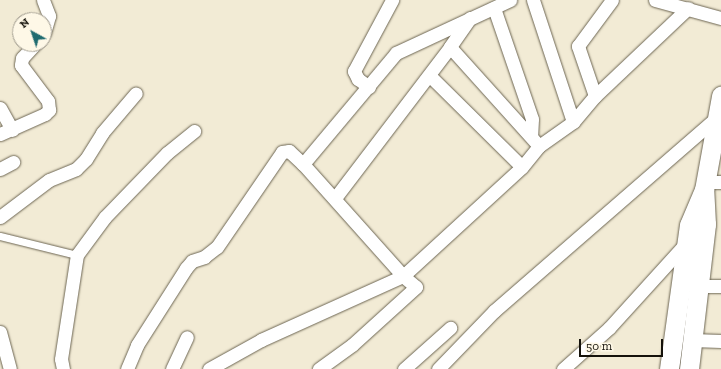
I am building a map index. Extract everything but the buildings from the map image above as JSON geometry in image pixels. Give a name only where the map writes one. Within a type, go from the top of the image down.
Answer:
[{"type":"street","points":[[43,0],[48,12]]},
{"type":"street","points":[[369,87],[358,79],[354,71],[392,0]]},
{"type":"street","points":[[303,164],[369,87],[386,63],[396,53],[510,0]]},
{"type":"street","points":[[532,0],[573,122]]},
{"type":"street","points":[[595,96],[578,46],[612,0]]},
{"type":"street","points":[[655,0],[721,18]]},
{"type":"street","points":[[209,369],[261,340],[403,276],[522,167],[535,141],[532,119],[494,8]]},
{"type":"street","points":[[535,141],[573,122],[595,96],[688,8]]},
{"type":"street","points":[[336,198],[430,76],[470,18]]},
{"type":"street","points":[[450,47],[535,141]]},
{"type":"street","points":[[0,108],[6,132],[49,110],[48,101],[21,64],[22,58],[28,52]]},
{"type":"street","points":[[430,76],[522,167]]},
{"type":"street","points":[[0,217],[49,180],[76,169],[86,158],[102,133],[136,93]]},
{"type":"street","points":[[669,369],[694,230],[710,185],[717,117],[721,96]]},
{"type":"street","points":[[438,369],[494,311],[717,117]]},
{"type":"street","points":[[63,369],[61,359],[77,255],[105,217],[167,153],[194,131]]},
{"type":"street","points":[[127,369],[137,345],[186,268],[192,261],[204,257],[217,246],[282,152],[289,151],[336,198],[403,276],[416,287],[352,346],[319,369]]},
{"type":"street","points":[[0,169],[13,162]]},
{"type":"street","points":[[689,369],[699,286],[694,230]]},
{"type":"street","points":[[564,369],[609,328],[694,230]]},
{"type":"street","points":[[699,286],[721,286]]},
{"type":"street","points":[[404,369],[450,328]]},
{"type":"street","points":[[0,332],[10,369]]},
{"type":"street","points":[[172,369],[187,337]]},
{"type":"street","points":[[692,340],[721,341]]},
{"type":"lane","points":[[0,236],[77,255]]}]
